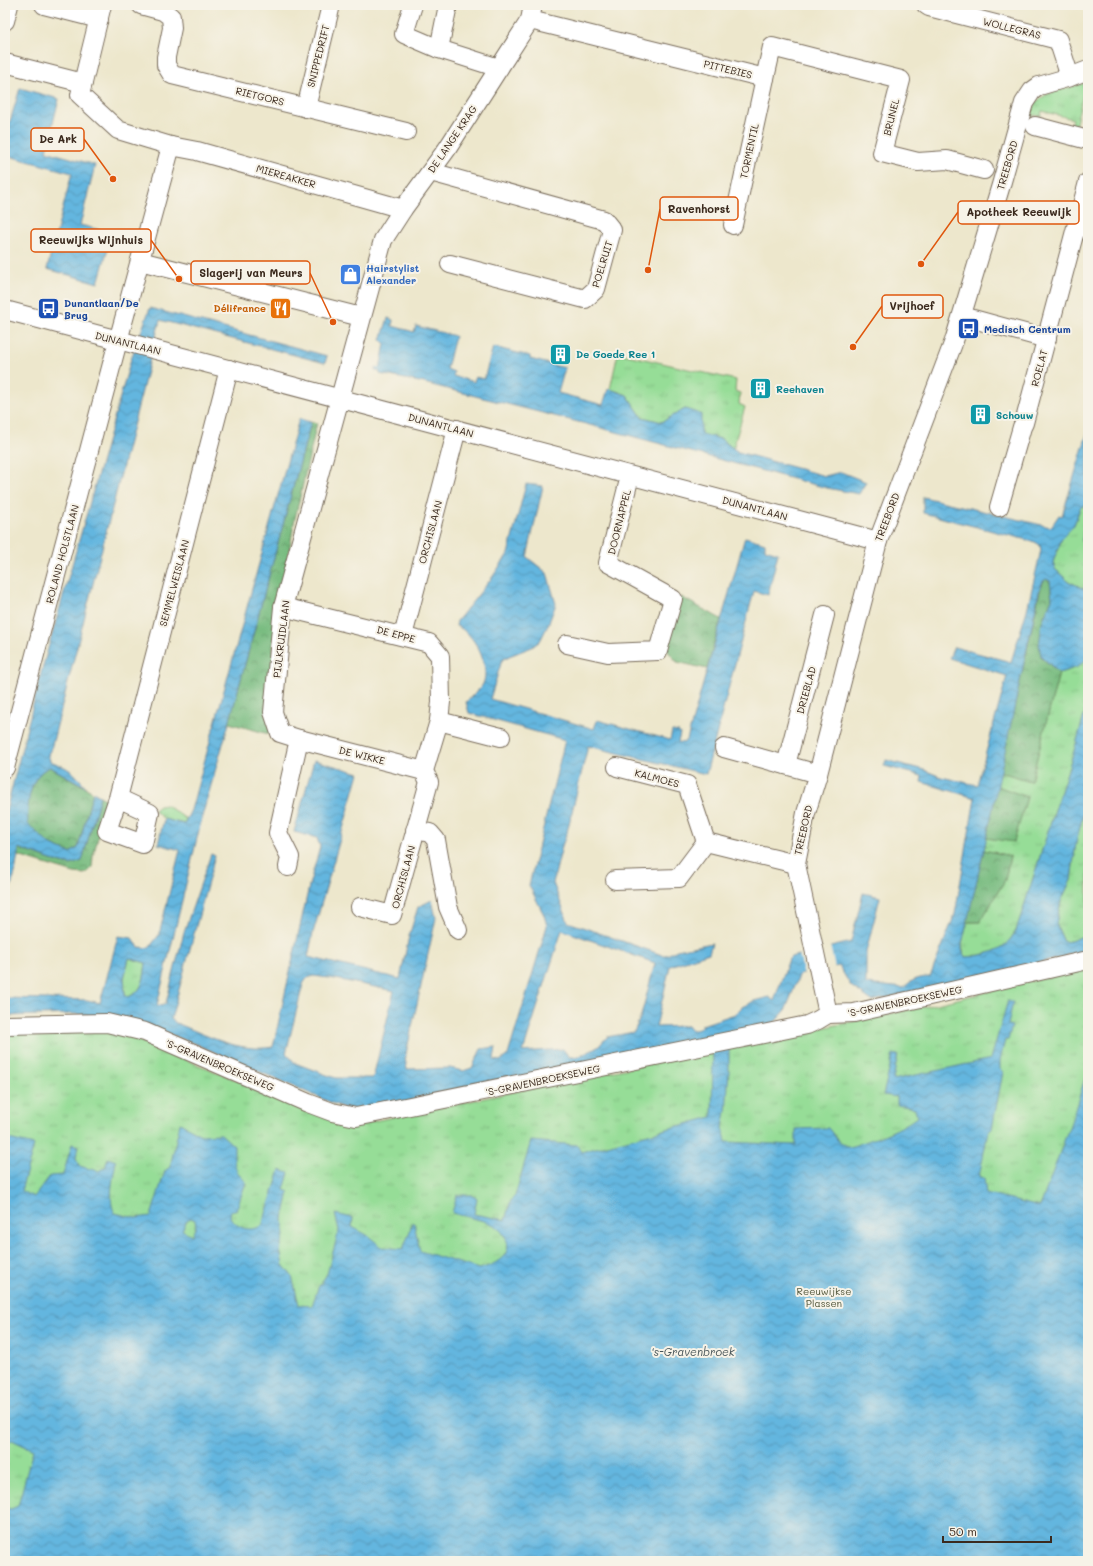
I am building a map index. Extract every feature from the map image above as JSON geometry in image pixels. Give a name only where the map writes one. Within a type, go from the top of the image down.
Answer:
[{"type":"street","points":[[5,21],[9,5]]},
{"type":"street","points":[[5,63],[83,83],[101,12],[44,5]]},
{"type":"street","name":"RIETGORS","points":[[141,5],[163,11],[173,11],[172,28],[166,57],[166,65],[172,75],[406,132]]},
{"type":"street","name":"SNIPPEDRIFT","points":[[306,108],[331,5]]},
{"type":"street","points":[[413,5],[404,34],[440,49],[499,68]]},
{"type":"street","points":[[440,49],[448,5]]},
{"type":"street","name":"WOLLEGRAS","points":[[927,6],[1058,40],[1070,77]]},
{"type":"street","name":"DE LANGE KRAG","points":[[403,209],[447,149],[499,68],[532,12]]},
{"type":"street","name":"PITTEBIES","points":[[532,12],[765,78],[772,47],[901,80]]},
{"type":"street","name":"TREEBORD","points":[[828,1014],[796,864],[806,813],[818,774],[878,541],[954,341],[1002,184],[1024,103],[1032,91],[1038,86],[1088,70]]},
{"type":"street","name":"TORMENTIL","points":[[733,225],[765,78]]},
{"type":"street","name":"BRUNEL","points":[[901,80],[882,153],[918,162],[947,160],[984,170]]},
{"type":"street","name":"MIEREAKKER","points":[[83,83],[80,95],[118,130],[171,146],[197,151],[403,209]]},
{"type":"street","points":[[1035,126],[1088,140]]},
{"type":"street","points":[[126,342],[140,261],[171,146]]},
{"type":"street","name":"POELRUIT","points":[[431,172],[604,220],[612,230],[596,289],[585,300],[450,264]]},
{"type":"street","name":"ROELAT","points":[[999,507],[1024,423],[1088,182]]},
{"type":"street","points":[[340,397],[383,240],[403,209]]},
{"type":"street","points":[[140,261],[361,318]]},
{"type":"street","name":"DUNANTLAAN","points":[[5,310],[158,351],[340,397],[630,476],[878,541]]},
{"type":"street","points":[[962,316],[1047,339]]},
{"type":"street","name":"ROLAND HOLSTLAAN","points":[[5,768],[126,342]]},
{"type":"street","name":"SEMMELWEISLAAN","points":[[118,798],[229,369]]},
{"type":"street","name":"PIJLKRUIDLAAN","points":[[299,739],[280,733],[272,712],[283,607],[340,397]]},
{"type":"street","name":"ORCHISLAAN","points":[[403,636],[457,429]]},
{"type":"street","name":"DOORNAPPEL","points":[[567,644],[608,653],[658,651],[673,600],[608,563],[630,476]]},
{"type":"street","name":"DE EPPE","points":[[283,607],[429,643],[440,656],[441,702],[439,721]]},
{"type":"street","name":"DRIEBLAD","points":[[786,765],[825,615]]},
{"type":"street","points":[[439,721],[501,738]]},
{"type":"street","name":"ORCHISLAAN","points":[[360,907],[392,915],[429,782],[424,771],[439,721]]},
{"type":"street","points":[[288,867],[290,856],[278,833],[299,739]]},
{"type":"street","name":"DE WIKKE","points":[[299,739],[424,771]]},
{"type":"street","points":[[724,748],[818,774]]},
{"type":"street","name":"KALMOES","points":[[617,767],[687,785],[706,842]]},
{"type":"street","points":[[415,830],[430,833],[436,840],[448,907],[458,930]]},
{"type":"street","points":[[615,880],[679,878],[706,842],[796,864]]},
{"type":"street","name":"'S-GRAVENBROEKSEWEG","points":[[5,1025],[106,1023],[145,1032],[308,1103],[332,1112],[356,1117],[807,1025],[828,1014],[854,1013],[1088,960]]},
{"type":"green space","points":[[1088,82],[1088,85],[1085,87],[1074,131],[1070,130],[1073,119],[1042,111],[1041,116],[1034,115],[1033,117],[1029,117],[1036,102],[1047,94]]},
{"type":"green space","points":[[618,353],[736,380],[735,391],[740,393],[739,404],[745,407],[733,449],[721,439],[701,434],[685,409],[662,422],[642,417],[627,395],[610,389]]},
{"type":"green space","points":[[311,422],[317,423],[294,523],[273,647],[283,735],[265,733],[229,723]]},
{"type":"green space","points":[[1088,503],[1082,541],[1088,548],[1088,591],[1068,581],[1055,569],[1053,562],[1062,538],[1074,525],[1080,508]]},
{"type":"green space","points":[[1046,579],[1050,581],[1052,599],[1042,622],[1041,657],[1059,673],[1031,781],[1000,772],[1042,582]]},
{"type":"green space","points":[[681,597],[721,619],[707,669],[677,662],[667,650]]},
{"type":"green space","points":[[1088,658],[1088,702],[1074,751],[1016,931],[1007,943],[997,950],[982,955],[966,957],[962,945],[966,922],[980,922],[1005,880],[1010,856],[984,850],[986,838],[1014,841],[1027,797],[997,786],[1000,772],[1031,781],[1059,673],[1078,667]]},
{"type":"green space","points":[[50,767],[93,792],[78,848],[70,853],[49,844],[27,824],[29,800],[33,783],[43,771]]},
{"type":"green space","points":[[997,786],[1027,797],[1014,842],[986,838]]},
{"type":"green space","points":[[100,796],[108,801],[93,856],[92,867],[89,871],[84,874],[74,873],[18,856],[19,848],[51,860],[70,865],[82,861]]},
{"type":"green space","points":[[1088,797],[1088,934],[1071,941],[1064,942],[1056,924],[1061,901],[1071,880],[1076,842]]},
{"type":"green space","points":[[166,805],[186,819],[184,824],[164,819],[154,810],[159,806]]},
{"type":"green space","points":[[984,850],[1010,856],[1005,880],[980,922],[966,922]]},
{"type":"green space","points":[[129,958],[146,963],[144,978],[140,987],[128,997],[125,995],[124,978]]},
{"type":"green space","name":"'s-Gravenbroek","points":[[1088,968],[1088,1561],[5,1561],[5,1031],[102,1026],[350,1126],[928,1006]]},
{"type":"water","points":[[20,88],[59,99],[46,151],[95,165],[80,225],[108,232],[107,239],[110,241],[98,283],[47,269],[72,173],[5,155],[5,138]]},
{"type":"water","points":[[150,308],[327,356],[325,363],[160,320],[51,749],[48,754],[50,761],[70,771],[78,777],[86,787],[50,767],[43,771],[38,776],[31,791],[28,808],[28,824],[49,844],[70,853],[78,848],[93,792],[100,796],[82,861],[70,865],[51,860],[19,848],[15,873],[5,907],[5,815],[41,673],[131,359]]},
{"type":"water","points":[[388,318],[393,320],[392,326],[414,332],[416,326],[455,336],[447,369],[454,372],[453,376],[474,382],[475,377],[484,379],[493,347],[530,356],[530,359],[565,368],[558,393],[603,405],[608,389],[610,389],[627,395],[642,417],[662,422],[685,409],[701,414],[701,434],[721,439],[738,452],[825,476],[841,472],[866,482],[859,494],[827,488],[582,423],[420,382],[380,374],[379,371],[375,371],[376,367],[380,368],[385,344],[381,340]]},
{"type":"water","name":"'s-Gravenbroek","points":[[299,419],[311,422],[203,813],[157,1005],[162,1006],[166,1003],[184,932],[211,854],[215,856],[171,1019],[176,1023],[223,1042],[248,1047],[273,1047],[310,882],[320,847],[317,838],[294,832],[314,760],[359,773],[313,933],[308,957],[400,979],[409,936],[418,907],[432,900],[436,918],[405,1058],[407,1069],[450,1068],[463,1071],[472,1068],[481,1049],[496,1047],[494,1060],[500,1061],[508,1055],[547,926],[544,915],[529,885],[565,740],[469,713],[466,702],[483,684],[485,668],[483,659],[475,642],[463,629],[456,626],[457,621],[491,579],[508,554],[526,484],[543,486],[527,557],[547,573],[556,604],[540,641],[532,647],[502,660],[490,699],[594,729],[597,720],[670,740],[672,731],[679,732],[678,742],[683,743],[687,740],[745,537],[765,543],[765,549],[778,553],[768,595],[754,591],[706,774],[588,746],[553,883],[568,922],[662,955],[667,955],[677,950],[712,943],[709,953],[670,966],[656,1027],[687,1026],[691,1031],[699,1029],[702,1025],[735,1014],[742,1007],[754,1001],[769,997],[774,1001],[791,957],[851,942],[863,893],[880,897],[866,952],[866,984],[904,988],[909,983],[916,980],[930,977],[955,914],[975,798],[921,782],[922,776],[884,766],[886,760],[924,770],[941,777],[977,785],[1007,676],[949,658],[954,647],[1011,662],[1027,610],[1041,550],[1040,545],[1035,542],[923,513],[923,497],[1050,527],[1059,515],[1062,516],[1088,431],[1088,548],[1082,541],[1087,503],[1080,508],[1074,525],[1062,538],[1053,562],[1055,569],[1068,581],[1088,591],[1088,658],[1078,667],[1059,673],[1041,656],[1039,645],[1042,622],[1052,599],[1050,581],[1046,579],[1041,583],[984,850],[962,944],[962,950],[966,957],[992,952],[1007,943],[1016,931],[1074,751],[1088,702],[1088,797],[1076,842],[1071,880],[1061,901],[1056,924],[1064,942],[1071,941],[1088,934],[1088,952],[1066,955],[1065,957],[872,1001],[851,986],[839,966],[803,973],[799,976],[785,1011],[773,1024],[729,1045],[726,1112],[723,1127],[726,1142],[796,1145],[796,1129],[828,1128],[840,1143],[850,1147],[893,1131],[917,1117],[915,1108],[897,1105],[897,1097],[883,1095],[893,1054],[898,1055],[893,1080],[991,1059],[1008,1000],[1013,1002],[1008,1025],[1012,1026],[1008,1040],[1005,1040],[1000,1060],[1000,1069],[1003,1072],[992,1129],[988,1132],[979,1177],[984,1178],[986,1194],[1040,1207],[1071,1122],[1088,1069],[1088,1561],[5,1561],[5,1508],[11,1509],[18,1506],[33,1450],[12,1440],[5,1445],[5,1138],[34,1145],[21,1191],[34,1197],[50,1176],[63,1175],[72,1144],[78,1146],[76,1158],[79,1166],[98,1171],[105,1168],[108,1158],[116,1161],[111,1195],[113,1208],[115,1213],[135,1218],[151,1216],[165,1171],[170,1167],[180,1123],[201,1135],[221,1134],[234,1146],[236,1170],[246,1182],[236,1211],[231,1210],[230,1217],[240,1227],[253,1229],[262,1226],[280,1170],[289,1173],[284,1190],[289,1192],[283,1219],[284,1236],[280,1250],[283,1265],[292,1276],[299,1305],[312,1306],[318,1288],[327,1274],[339,1230],[335,1214],[353,1218],[352,1227],[367,1235],[382,1247],[403,1249],[412,1223],[414,1223],[420,1251],[479,1269],[495,1263],[500,1259],[507,1250],[508,1245],[503,1234],[497,1227],[482,1221],[452,1213],[457,1195],[472,1195],[477,1199],[474,1214],[505,1220],[511,1200],[515,1196],[531,1141],[577,1145],[581,1152],[712,1117],[713,1049],[367,1110],[346,1109],[198,1045],[149,1026],[115,1017],[74,1014],[5,1016],[5,998],[87,1000],[100,1003],[118,936],[132,938],[139,947],[149,948],[159,935],[180,850],[158,844],[164,819],[184,824],[191,810]],"holes":[[[562,930],[655,963],[641,1016],[634,1032],[607,1037],[598,1047],[578,1057],[569,1057],[563,1049],[523,1052]],[[129,958],[146,963],[144,979],[140,988],[128,997],[125,995],[124,978]],[[314,976],[336,979],[394,991],[373,1078],[336,1078],[295,1063],[286,1053],[303,984],[307,978]],[[191,1218],[195,1220],[196,1226],[192,1235],[182,1230],[187,1220]]]},
{"type":"pier","points":[[830,945],[835,969],[804,975],[799,953]]},
{"type":"place","name":"De Ark","points":[[113,179]]},
{"type":"place","name":"Apotheek Reeuwijk","points":[[921,264]]},
{"type":"place","name":"Ravenhorst","points":[[648,270]]},
{"type":"place","name":"Hairstylist Alexander","points":[[350,274]]},
{"type":"place","name":"Reeuwijks Wijnhuis","points":[[179,279]]},
{"type":"place","name":"Délifrance","points":[[281,308]]},
{"type":"place","name":"Dunantlaan/De Brug","points":[[49,309]]},
{"type":"place","name":"Slagerij van Meurs","points":[[333,322]]},
{"type":"place","name":"Medisch Centrum","points":[[968,329]]},
{"type":"place","name":"Vrijhoef","points":[[853,347]]},
{"type":"place","name":"De Goede Ree 1","points":[[561,354]]},
{"type":"place","name":"Reehaven","points":[[760,389]]},
{"type":"place","name":"Schouw","points":[[980,415]]},
{"type":"park label","name":"Reeuwijkse Plassen","points":[[824,1296]]}]
